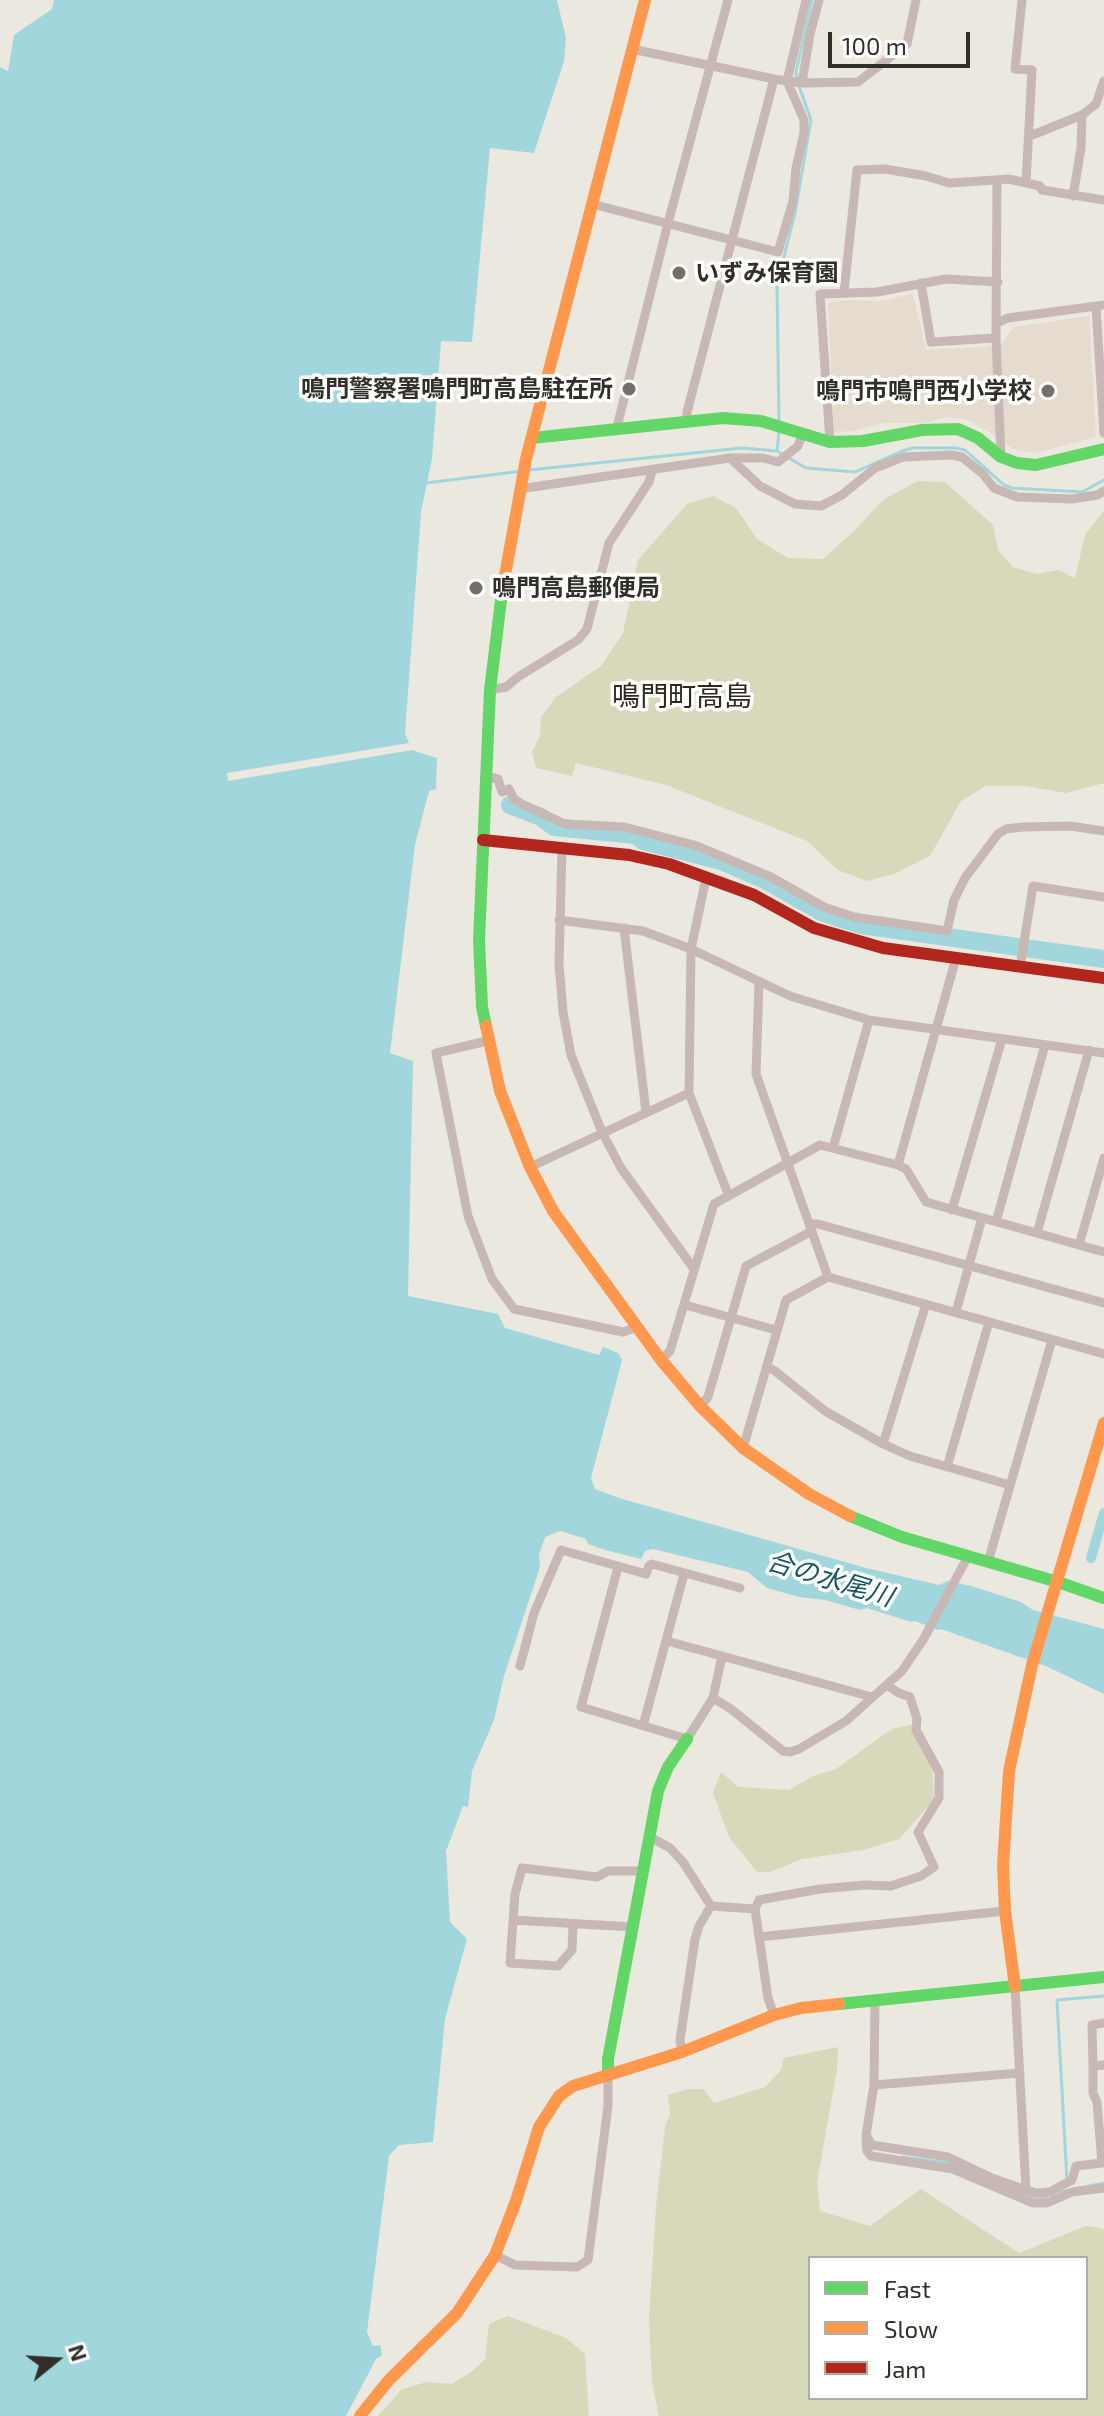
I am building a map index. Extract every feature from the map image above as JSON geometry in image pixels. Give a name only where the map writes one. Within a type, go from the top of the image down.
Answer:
[{"type":"street","points":[[645,0],[526,459],[499,609],[490,690],[479,952],[487,1041],[500,1091],[530,1167],[553,1211],[661,1360],[700,1406],[743,1448],[809,1494],[846,1514],[902,1537],[1104,1598]]},
{"type":"street","points":[[616,431],[728,0]]},
{"type":"street","points":[[592,204],[778,252],[793,201],[804,133],[804,120],[787,81],[806,0]]},
{"type":"street","points":[[802,83],[819,0]]},
{"type":"street","points":[[632,49],[787,81],[858,82],[907,44],[916,0]]},
{"type":"street","points":[[1022,0],[1015,69],[1032,70],[1026,183]]},
{"type":"street","points":[[687,422],[687,412],[774,79]]},
{"type":"street","points":[[1030,136],[1082,115],[1096,104],[1104,81]]},
{"type":"street","points":[[1073,196],[1081,148],[1082,115]]},
{"type":"street","points":[[844,292],[857,170],[885,169],[949,183],[1009,179],[1040,186],[1042,190],[1104,200]]},
{"type":"street","points":[[997,181],[996,338],[1001,457]]},
{"type":"street","points":[[830,442],[820,294],[877,292],[946,279],[998,282]]},
{"type":"street","points":[[921,283],[931,342],[996,338]]},
{"type":"street","points":[[997,323],[1008,318],[1100,306],[1104,433]]},
{"type":"street","points":[[532,438],[723,418],[774,424],[830,442],[863,441],[922,430],[958,429],[978,438],[1001,457],[1036,465],[1104,449]]},
{"type":"street","points":[[520,487],[730,458],[763,458],[778,462],[798,446],[796,432]]},
{"type":"street","points":[[730,458],[760,486],[795,504],[821,506],[842,495],[875,468],[903,457],[962,457],[983,474],[994,488],[1017,497],[1072,499],[1104,491]]},
{"type":"street","points":[[490,690],[506,687],[578,640],[587,629],[609,543],[649,482],[652,471]]},
{"type":"street","points":[[485,778],[498,779],[502,792],[509,789],[514,799],[565,824],[624,827],[694,845],[771,877],[824,907],[854,917],[947,931],[954,900],[965,878],[998,834],[1006,829],[1023,827],[1070,826],[1104,831]]},
{"type":"street","points":[[483,840],[629,855],[669,864],[754,895],[814,928],[883,948],[1104,978]]},
{"type":"street","points":[[562,848],[559,920],[563,1012],[571,1055],[602,1132],[642,1200],[694,1269]]},
{"type":"street","points":[[706,878],[691,949],[689,1093],[728,1194]]},
{"type":"street","points":[[1020,967],[1033,886],[1104,897]]},
{"type":"street","points":[[559,920],[643,931],[691,949],[790,996],[869,1020],[1104,1053]]},
{"type":"street","points":[[624,928],[646,1112]]},
{"type":"street","points":[[898,1165],[956,958]]},
{"type":"street","points":[[759,982],[756,1074],[828,1277]]},
{"type":"street","points":[[833,1148],[869,1020]]},
{"type":"street","points":[[952,1210],[1002,1039]]},
{"type":"street","points":[[487,1041],[436,1053],[468,1216],[492,1279],[514,1309],[623,1332],[638,1327]]},
{"type":"street","points":[[996,1222],[1045,1045]]},
{"type":"street","points":[[1037,1233],[1089,1050]]},
{"type":"street","points":[[530,1167],[689,1093]]},
{"type":"street","points":[[661,1360],[670,1351],[714,1204],[820,1145],[906,1169],[926,1202],[1104,1252]]},
{"type":"street","points":[[1079,1245],[1104,1158]]},
{"type":"street","points":[[956,1312],[982,1218]]},
{"type":"street","points":[[700,1406],[708,1397],[746,1266],[810,1227],[1104,1303]]},
{"type":"street","points":[[743,1448],[786,1300],[828,1277],[1104,1354]]},
{"type":"street","points":[[883,1444],[926,1304]]},
{"type":"street","points":[[685,1305],[776,1330]]},
{"type":"street","points":[[947,1467],[989,1322]]},
{"type":"street","points":[[988,1562],[1052,1340]]},
{"type":"street","points":[[767,1367],[825,1411],[883,1444],[910,1456],[1010,1485]]},
{"type":"street","points":[[1026,2190],[1015,1987],[1005,1911],[1004,1821],[1009,1771],[1032,1665],[1104,1423]]},
{"type":"street","points":[[520,1666],[534,1613],[561,1550],[646,1574],[652,1564],[740,1588]]},
{"type":"street","points":[[713,1698],[783,1751],[790,1752],[846,1721],[902,1671],[968,1556]]},
{"type":"street","points":[[618,1567],[581,1707],[687,1739]]},
{"type":"street","points":[[643,1726],[684,1574]]},
{"type":"street","points":[[667,1641],[872,1697]]},
{"type":"street","points":[[495,2255],[515,2265],[577,2267],[588,2260],[608,2106],[608,2059],[658,1791],[668,1767],[713,1698],[722,1656]]},
{"type":"street","points":[[774,2015],[768,1998],[755,1909],[759,1900],[820,1889],[891,1886],[921,1876],[934,1867],[918,1832],[939,1798],[939,1772],[916,1730],[917,1719],[910,1697],[888,1686]]},
{"type":"street","points":[[650,1837],[670,1848],[683,1862],[711,1906]]},
{"type":"street","points":[[573,1924],[572,1950],[558,1966],[510,1963],[515,1894],[522,1868],[597,1877],[608,1871],[643,1871]]},
{"type":"street","points":[[711,1906],[755,1909]]},
{"type":"street","points":[[682,2052],[680,2040],[695,1939],[711,1906]]},
{"type":"street","points":[[759,1937],[1005,1911]]},
{"type":"street","points":[[513,1920],[633,1927]]},
{"type":"street","points":[[360,2416],[388,2381],[457,2313],[495,2255],[539,2127],[559,2096],[573,2086],[682,2052],[774,2015],[801,2008],[1104,1977]]},
{"type":"street","points":[[875,2000],[874,2085],[866,2135],[867,2151],[871,2156],[942,2166],[1033,2203],[1047,2203],[1072,2192],[1104,2188]]},
{"type":"street","points":[[866,2135],[872,2145],[948,2157],[1026,2190],[1050,2192],[1072,2180],[1076,2166],[1102,2163],[1097,2102],[1093,2093],[1099,2065],[1092,2025],[1104,2023]]},
{"type":"street","points":[[874,2085],[1020,2073]]},
{"type":"shaded area","points":[[913,294],[926,350],[993,346],[998,437],[968,420],[946,417],[926,423],[884,423],[834,432],[828,303],[882,301]]},
{"type":"shaded area","name":"鳴門市鳴門西小学校","points":[[1089,316],[1096,437],[1036,453],[1017,450],[1004,443],[1001,345],[1014,327]]},
{"type":"green space","points":[[918,481],[945,482],[993,525],[998,550],[1013,567],[1037,574],[1058,570],[1075,578],[1085,535],[1104,510],[1104,783],[1066,793],[1026,786],[986,786],[961,801],[930,856],[894,874],[867,881],[838,870],[807,841],[666,785],[576,763],[572,776],[536,768],[532,752],[540,736],[541,717],[556,697],[601,666],[623,633],[638,560],[687,504],[713,496],[736,508],[757,539],[788,558],[823,559],[884,499]]},
{"type":"green space","points":[[913,1724],[932,1762],[934,1800],[899,1839],[863,1850],[802,1859],[770,1872],[757,1872],[729,1837],[713,1793],[721,1772],[738,1787],[789,1790],[813,1776],[836,1769],[892,1729]]},
{"type":"green space","points":[[838,2047],[817,2183],[820,2211],[870,2226],[921,2189],[1019,2253],[1086,2226],[1104,2229],[1104,2416],[659,2416],[652,2383],[649,2318],[656,2207],[665,2127],[670,2113],[668,2095],[688,2089],[704,2089],[714,2103],[765,2087],[781,2070],[784,2058]]},
{"type":"green space","points":[[508,2316],[566,2338],[585,2354],[589,2416],[378,2416],[402,2389],[427,2382],[452,2384],[471,2372],[485,2359],[489,2324]]},
{"type":"water","name":"合の水尾川","points":[[54,0],[557,0],[566,38],[564,61],[534,153],[490,148],[472,342],[441,341],[432,459],[421,512],[405,734],[409,743],[227,773],[228,781],[412,750],[437,758],[436,789],[429,791],[415,845],[390,1053],[413,1061],[408,1296],[498,1314],[505,1328],[599,1355],[603,1347],[618,1353],[622,1360],[591,1478],[595,1489],[866,1568],[939,1585],[948,1581],[971,1586],[1021,1602],[1033,1610],[1104,1629],[1104,1694],[1048,1667],[941,1629],[867,1608],[860,1610],[767,1588],[748,1572],[653,1549],[645,1551],[641,1559],[605,1550],[588,1544],[586,1539],[560,1531],[545,1537],[539,1555],[540,1567],[504,1676],[494,1720],[472,1771],[468,1807],[463,1806],[446,1851],[450,1922],[467,1939],[445,2019],[433,2142],[399,2145],[389,2156],[367,2332],[373,2346],[380,2345],[382,2355],[376,2359],[346,2416],[0,2416],[0,67],[8,71],[14,35],[52,9]]},
{"type":"waterway","points":[[797,78],[812,0]]},
{"type":"waterway","points":[[779,424],[777,284],[795,213],[811,120],[799,86]]},
{"type":"waterway","points":[[777,451],[779,431]]},
{"type":"waterway","points":[[529,470],[742,448],[777,451],[806,468],[855,472],[913,448],[956,448],[965,450],[1004,485],[1012,488],[1082,492],[1104,480]]},
{"type":"waterway","points":[[426,483],[522,471]]},
{"type":"waterway","points":[[510,805],[541,817],[554,827],[636,835],[643,841],[721,861],[765,880],[823,913],[861,925],[1104,959]]},
{"type":"waterway","points":[[1091,1558],[1104,1513]]},
{"type":"waterway","points":[[1067,2181],[1057,2000],[1104,1996]]},
{"type":"waterway","points":[[903,2157],[955,2164]]},
{"type":"waterway","points":[[1061,2192],[1104,2183]]},
{"type":"waterway","points":[[1027,2196],[1047,2198]]},
{"type":"traffic: fast","points":[[532,438],[723,418],[761,421],[830,442],[863,441],[922,430],[958,429],[978,438],[1001,457],[1036,465],[1104,449]]},
{"type":"traffic: fast","points":[[486,1026],[482,1007],[479,940],[490,690],[502,592]]},
{"type":"traffic: fast","points":[[850,1516],[902,1537],[1104,1598]]},
{"type":"traffic: fast","points":[[608,2076],[608,2059],[658,1791],[668,1767],[687,1739]]},
{"type":"traffic: fast","points":[[839,2004],[1104,1977]]},
{"type":"traffic: slow","points":[[502,592],[526,459],[645,0]]},
{"type":"traffic: slow","points":[[486,1026],[500,1091],[530,1167],[553,1211],[661,1360],[700,1406],[743,1448],[809,1494],[850,1516]]},
{"type":"traffic: slow","points":[[1015,1987],[1005,1911],[1003,1865],[1009,1771],[1032,1665],[1104,1423]]},
{"type":"traffic: slow","points":[[360,2416],[388,2381],[457,2313],[495,2255],[539,2127],[559,2096],[573,2086],[682,2052],[774,2015],[839,2004]]},
{"type":"traffic: jam","points":[[483,840],[629,855],[669,864],[754,895],[814,928],[883,948],[1104,978]]},
{"type":"place","name":"いずみ保育園","points":[[679,273]]},
{"type":"place","name":"鳴門警察署鳴門町高島駐在所","points":[[629,389]]},
{"type":"place","name":"鳴門市鳴門西小学校","points":[[1048,391]]},
{"type":"place","name":"鳴門高島郵便局","points":[[476,588]]},
{"type":"district","name":"鳴門町高島","points":[[682,697]]}]
